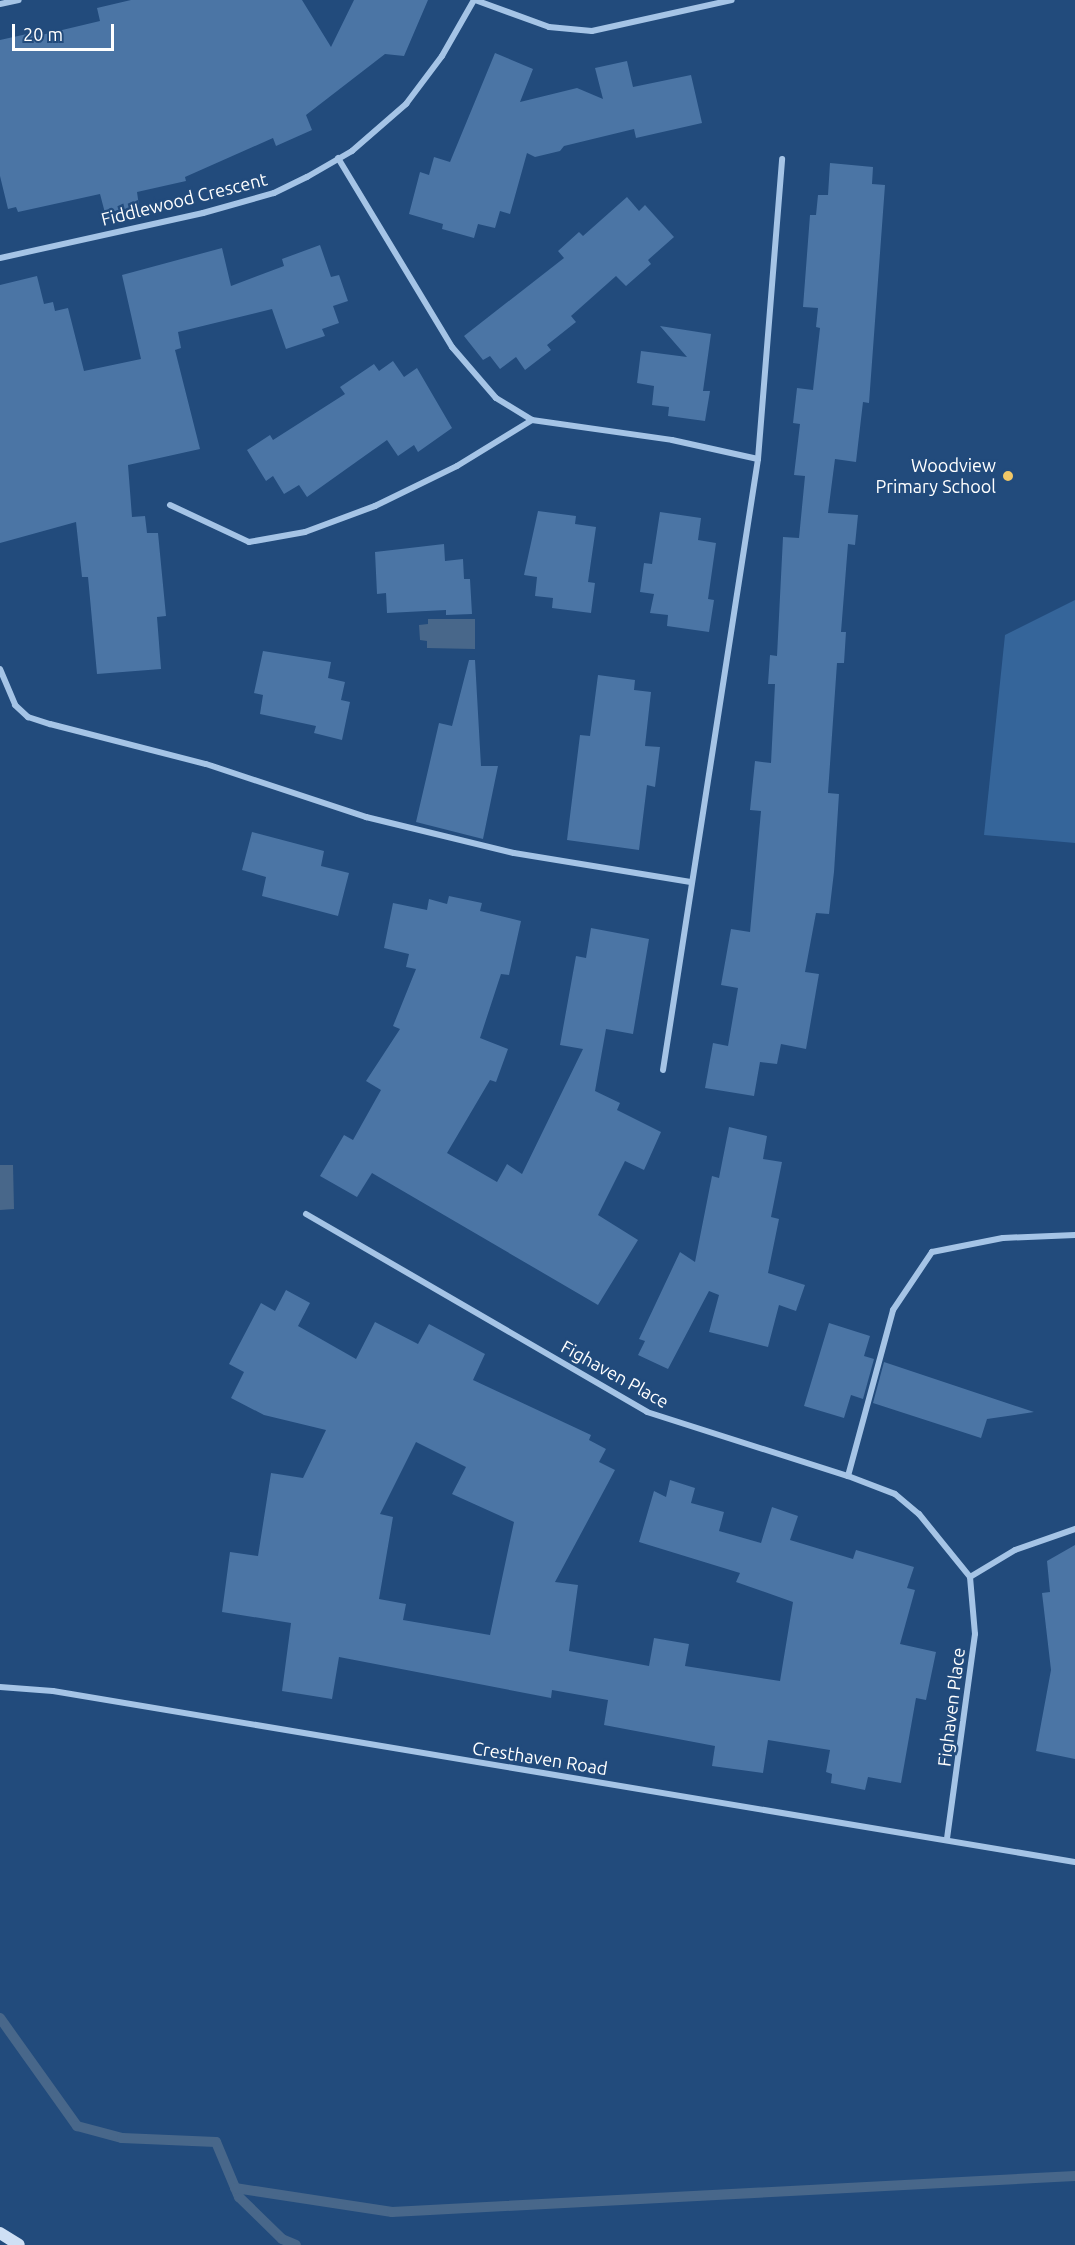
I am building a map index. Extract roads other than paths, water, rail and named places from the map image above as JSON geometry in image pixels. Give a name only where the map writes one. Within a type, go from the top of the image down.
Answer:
[{"type":"main road","points":[[0,2233],[19,2245]]},
{"type":"street","points":[[0,4],[19,0]]},
{"type":"street","points":[[475,0],[549,27],[592,31],[732,0]]},
{"type":"street","name":"Fiddlewood Crescent","points":[[0,258],[274,193],[338,158],[406,104],[442,56],[475,0]]},
{"type":"street","points":[[338,158],[452,347],[496,399],[532,420],[672,440],[758,459]]},
{"type":"street","points":[[663,1070],[758,459],[782,159]]},
{"type":"street","points":[[170,505],[249,542],[305,531],[375,506],[457,466],[532,420]]},
{"type":"street","points":[[0,669],[15,705],[28,717],[50,724],[206,764],[366,817],[514,853],[691,882]]},
{"type":"street","name":"Fighaven Place","points":[[306,1214],[647,1412],[848,1476],[903,1501],[949,1545],[970,1578],[975,1635],[971,1685],[947,1839]]},
{"type":"street","points":[[848,1476],[893,1310],[932,1252],[1003,1238],[1075,1235]]},
{"type":"street","points":[[970,1578],[1015,1550],[1075,1529]]},
{"type":"street","name":"Cresthaven Road","points":[[0,1687],[53,1691],[1075,1862]]},
{"type":"waterway","points":[[0,2018],[77,2126],[122,2138],[216,2142],[239,2197],[282,2239],[296,2245]]},
{"type":"waterway","points":[[235,2188],[392,2212],[1075,2176]]},
{"type":"place","name":"Woodview Primary School","points":[[1008,476]]}]
